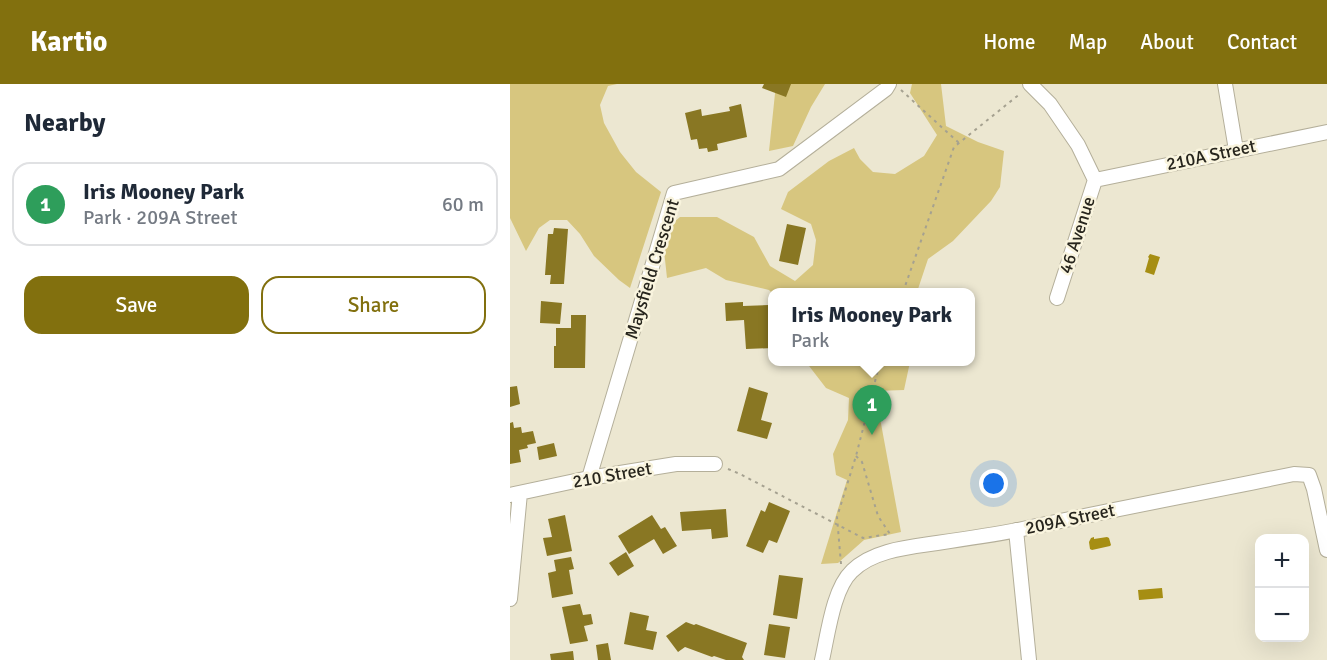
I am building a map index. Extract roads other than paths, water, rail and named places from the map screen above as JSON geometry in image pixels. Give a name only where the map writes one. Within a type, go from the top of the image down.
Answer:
[{"type":"street","name":"Maysfield Crescent","points":[[589,478],[674,193],[779,169],[886,89],[889,84]]},
{"type":"street","name":"46 Avenue","points":[[1030,84],[1050,104],[1078,145],[1095,180],[1057,298]]},
{"type":"street","points":[[1225,84],[1236,150]]},
{"type":"street","name":"210A Street","points":[[1095,180],[1327,132]]},
{"type":"street","name":"210 Street","points":[[515,494],[589,478],[676,464],[715,464]]},
{"type":"street","name":"209A Street","points":[[822,660],[842,585],[852,571],[861,564],[895,551],[1016,530],[1294,474],[1309,475],[1327,550]]},
{"type":"street","points":[[510,599],[515,494]]},
{"type":"street","points":[[1016,530],[1029,660]]},
{"type":"place","name":"Iris Mooney Park","points":[[872,435]]}]
